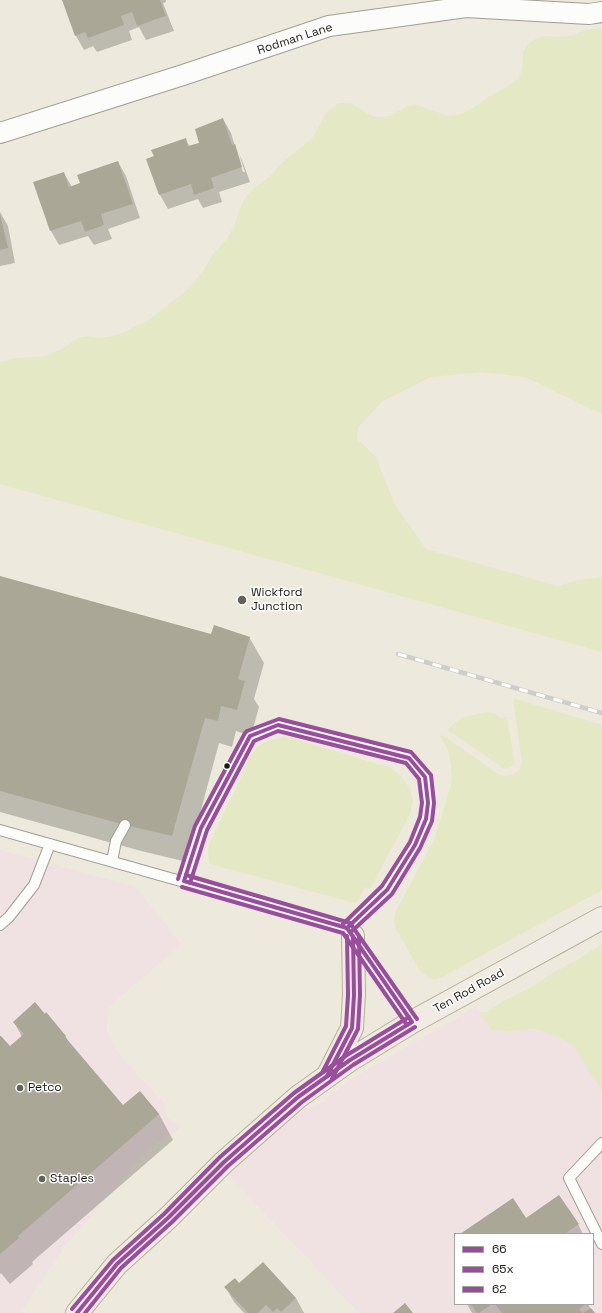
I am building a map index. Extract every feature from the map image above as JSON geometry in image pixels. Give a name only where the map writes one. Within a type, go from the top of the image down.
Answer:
[{"type":"main road","name":"Ten Rod Road","points":[[77,1313],[117,1264],[168,1218],[224,1162],[298,1097],[350,1060],[412,1022],[602,918]]},
{"type":"main road","points":[[327,1076],[352,1028],[354,995],[350,932]]},
{"type":"street","name":"Rodman Lane","points":[[0,133],[183,75],[329,26],[466,7],[590,14],[602,12]]},
{"type":"lane","points":[[184,881],[201,828],[250,736],[278,725],[409,758],[425,777],[428,803],[426,819],[415,845],[387,890],[350,932]]},
{"type":"lane","points":[[112,861],[116,841],[125,825]]},
{"type":"lane","points":[[0,830],[184,881],[350,932],[412,1022]]},
{"type":"lane","points":[[0,925],[34,885],[50,844]]},
{"type":"lane","points":[[602,1143],[569,1178],[602,1244]]},
{"type":"shaded area","points":[[0,850],[136,887],[181,944],[108,1008],[107,1031],[118,1053],[165,1104],[167,1117],[180,1128],[149,1149],[66,1245],[20,1313],[0,1313]]},
{"type":"shaded area","points":[[476,1005],[492,1030],[507,1031],[535,1029],[552,1034],[573,1045],[602,1092],[602,1313],[359,1313],[220,1167],[305,1108],[309,1108],[324,1102],[328,1096],[356,1076],[455,1019]]},
{"type":"green space","points":[[602,28],[602,414],[525,377],[481,372],[431,377],[383,401],[358,427],[357,439],[376,457],[394,503],[426,549],[558,586],[578,580],[602,577],[602,652],[0,484],[0,362],[16,358],[45,356],[62,349],[81,337],[90,336],[97,338],[119,334],[147,321],[154,316],[187,290],[203,271],[213,254],[227,239],[235,224],[245,198],[253,189],[269,177],[284,161],[313,137],[326,113],[333,107],[339,103],[351,103],[374,117],[390,116],[407,106],[418,105],[448,116],[461,114],[470,110],[518,79],[522,70],[523,52],[528,44],[537,38],[547,36],[572,36],[585,30]]},
{"type":"green space","points":[[513,698],[602,725],[602,890],[444,976],[437,979],[430,979],[420,971],[396,929],[394,921],[395,913],[434,840],[450,788],[452,778],[448,750],[440,736],[442,735],[500,775],[505,776],[513,774],[520,769],[522,763]]},
{"type":"green space","points":[[488,712],[494,713],[501,718],[507,717],[515,764],[507,769],[503,768],[448,730],[454,723],[463,717]]},
{"type":"green space","points":[[284,737],[391,768],[406,782],[411,792],[413,801],[410,814],[370,889],[365,887],[355,903],[210,864],[208,851],[209,845],[251,755],[257,747],[265,742]]},
{"type":"green space","points":[[602,944],[602,1092],[573,1045],[552,1034],[535,1029],[507,1031],[491,1030],[479,1012],[487,1012],[503,1001],[535,985],[549,975]]},
{"type":"building","points":[[62,0],[160,0],[166,16],[137,26],[132,12],[121,16],[124,25],[88,38],[85,32],[75,36]]},
{"type":"building","points":[[223,118],[232,145],[235,144],[242,167],[211,178],[214,188],[194,195],[191,184],[159,195],[146,159],[154,156],[151,150],[186,138],[188,146],[199,143],[195,129]]},
{"type":"building","points":[[118,161],[133,204],[101,214],[104,225],[85,232],[81,221],[50,231],[33,182],[64,172],[69,187],[80,183],[77,175]]},
{"type":"building","points":[[0,214],[8,248],[0,250]]},
{"type":"building","name":"Wickford Junction","points":[[0,576],[211,634],[214,625],[250,637],[238,679],[245,681],[237,710],[221,706],[218,721],[205,718],[172,836],[125,825],[0,791]]},
{"type":"building","name":"Staples","points":[[35,1002],[45,1014],[46,1012],[66,1036],[65,1037],[123,1105],[140,1091],[159,1114],[18,1236],[19,1238],[0,1254],[0,1036],[10,1046],[24,1034],[13,1022]]},
{"type":"building","points":[[559,1195],[579,1224],[566,1233],[461,1233],[513,1198],[526,1218]]},
{"type":"building","points":[[263,1262],[296,1298],[281,1312],[277,1308],[273,1312],[266,1305],[258,1313],[248,1313],[224,1287],[235,1278],[239,1283]]},
{"type":"building","points":[[405,1303],[413,1313],[393,1313]]},
{"type":"building","points":[[472,1305],[491,1305],[479,1313],[477,1313]]},
{"type":"building","points":[[496,1305],[585,1305],[579,1309],[582,1313],[502,1313]]},
{"type":"building","points":[[591,1308],[595,1313],[583,1313]]},
{"type":"railway","points":[[398,654],[602,713]]},
{"type":"transit line","name":"62","points":[[178,879],[195,826],[247,731],[279,719],[411,752],[431,775],[434,803],[432,821],[420,848],[392,894],[351,932]]},
{"type":"transit line","name":"66","points":[[184,881],[201,828],[250,736],[278,725],[409,758],[425,777],[428,803],[426,819],[415,845],[387,890],[347,928]]},
{"type":"transit line","name":"65x","points":[[190,883],[207,830],[254,741],[278,731],[406,763],[419,779],[422,803],[420,817],[410,842],[382,886],[343,924]]},
{"type":"transit line","name":"62","points":[[186,875],[350,923],[417,1019]]},
{"type":"transit line","name":"66","points":[[184,881],[347,928],[412,1022]]},
{"type":"transit line","name":"65x","points":[[182,887],[343,933],[407,1025]]},
{"type":"transit line","name":"62","points":[[322,1073],[346,1026],[348,995],[347,936]]},
{"type":"transit line","name":"66","points":[[327,1076],[352,1028],[354,995],[353,936]]},
{"type":"transit line","name":"65x","points":[[332,1079],[358,1029],[360,995],[359,936]]},
{"type":"transit line","name":"62","points":[[72,1309],[113,1260],[164,1214],[220,1157],[294,1093],[347,1055],[409,1017]]},
{"type":"transit line","name":"66","points":[[77,1313],[117,1264],[168,1218],[224,1162],[298,1097],[350,1060],[412,1022]]},
{"type":"transit line","name":"65x","points":[[85,1313],[121,1268],[172,1222],[228,1166],[302,1102],[353,1065],[415,1027]]},
{"type":"place","name":"Wickford Junction","points":[[242,600]]},
{"type":"place","name":"Petco","points":[[20,1088]]},
{"type":"place","name":"Staples","points":[[42,1179]]}]
